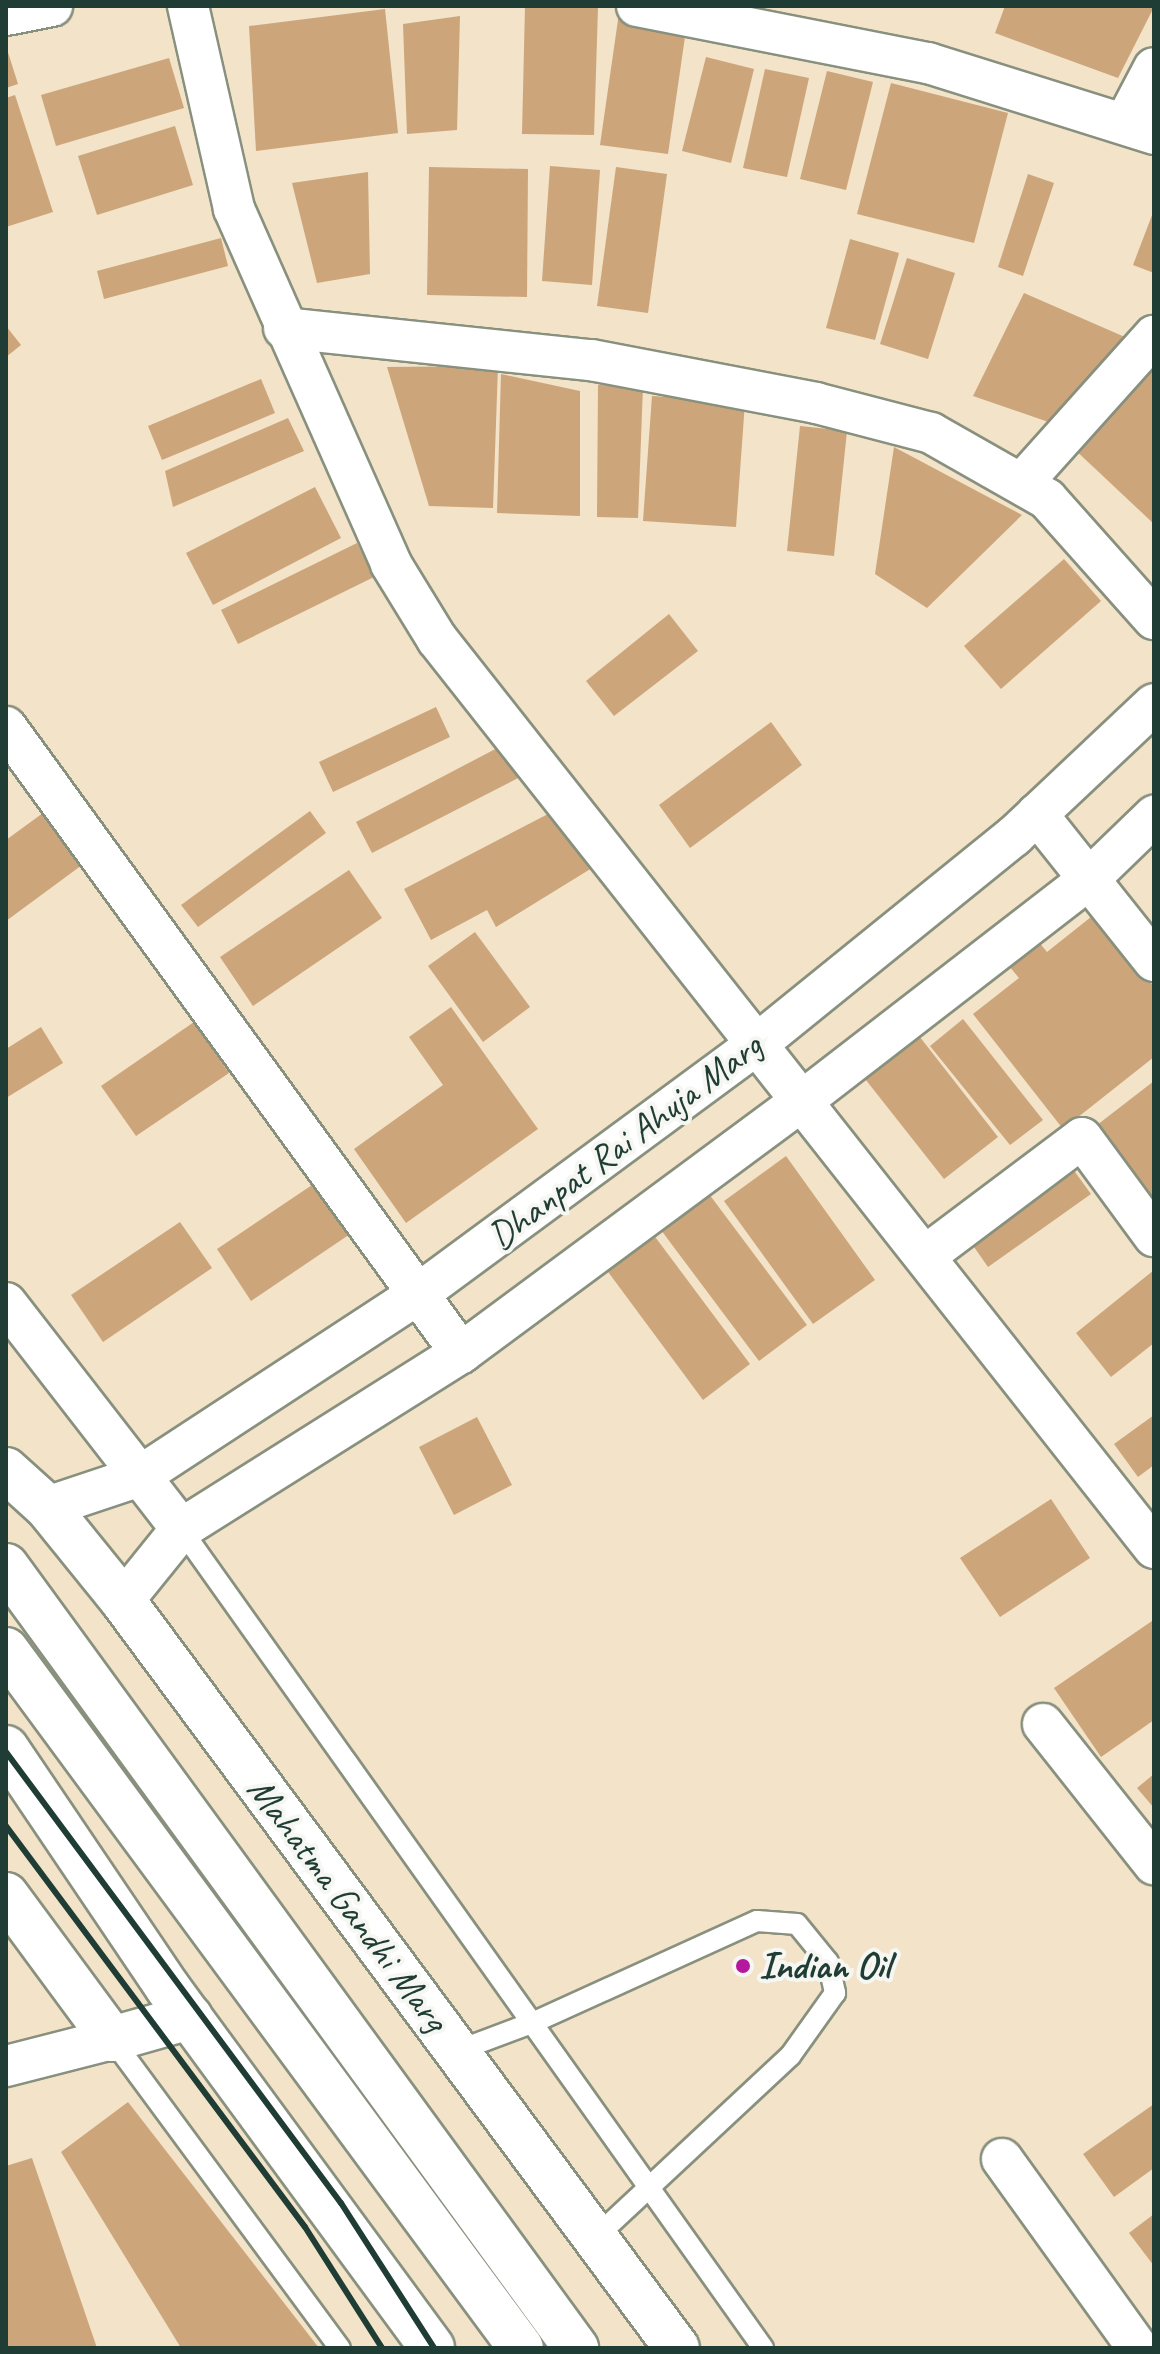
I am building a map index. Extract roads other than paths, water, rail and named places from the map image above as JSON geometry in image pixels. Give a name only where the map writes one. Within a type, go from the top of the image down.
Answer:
[{"type":"main road","name":"Mahatma Gandhi Marg","points":[[6,1470],[47,1507],[123,1601],[677,2348]]},
{"type":"main road","name":"Mahatma Gandhi Marg","points":[[6,1566],[576,2348]]},
{"type":"main road","points":[[6,1650],[521,2348]]},
{"type":"main road","points":[[6,1748],[190,2017],[432,2348]]},
{"type":"main road","points":[[6,1895],[112,2039],[190,2017]]},
{"type":"street","points":[[6,15],[52,6]]},
{"type":"street","points":[[188,6],[234,209],[284,328],[391,564],[437,639],[1154,1548]]},
{"type":"street","points":[[637,6],[928,63],[1140,128],[1154,68]]},
{"type":"street","points":[[284,328],[591,360],[816,403],[931,433],[1047,499],[1154,619]]},
{"type":"street","points":[[1022,483],[1154,336]]},
{"type":"street","name":"Dhanpat Rai Ahuja Marg","points":[[47,1507],[140,1476],[418,1294],[757,1044],[1037,814],[1154,704]]},
{"type":"street","points":[[6,727],[461,1353]]},
{"type":"street","points":[[1037,814],[1154,961]]},
{"type":"street","name":"Dhanpat Rai Ahuja Marg","points":[[123,1601],[181,1529],[461,1353],[802,1101],[1089,879],[1154,816]]},
{"type":"street","points":[[925,1256],[1082,1138],[1154,1236]]},
{"type":"street","points":[[6,1303],[181,1529]]},
{"type":"street","points":[[1043,1724],[1154,1864]]},
{"type":"street","points":[[6,2066],[112,2039]]},
{"type":"street","points":[[1002,2159],[1138,2348]]},
{"type":"lane","points":[[181,1529],[763,2348]]},
{"type":"lane","points":[[457,2051],[532,2023],[757,1921],[797,1924],[828,1962],[835,1993],[790,2056],[647,2185],[595,2238]]},
{"type":"lane","points":[[112,2039],[340,2348]]},
{"type":"railway","points":[[6,1752],[341,2203],[434,2348]]},
{"type":"railway","points":[[6,1826],[305,2227],[382,2348]]},
{"type":"place","name":"Indian Oil","points":[[743,1966]]}]
